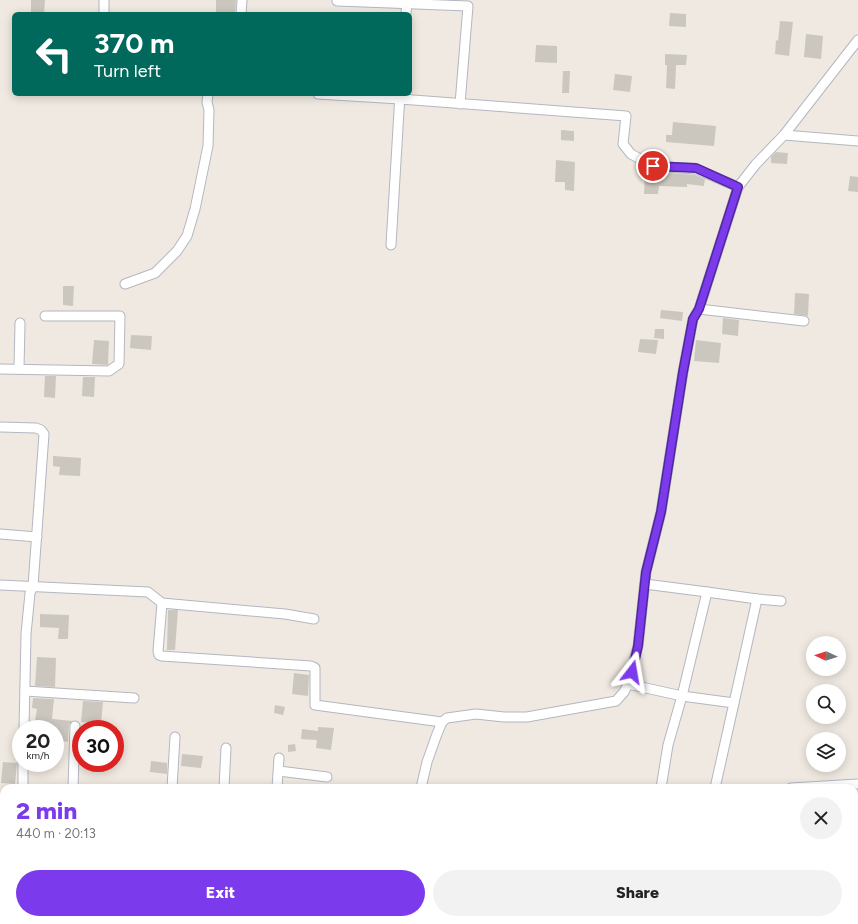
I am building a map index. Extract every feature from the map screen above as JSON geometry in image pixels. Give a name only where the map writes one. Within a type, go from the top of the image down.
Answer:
[{"type":"street","points":[[104,0],[104,12]]},
{"type":"street","points":[[240,12],[242,0]]},
{"type":"street","points":[[338,1],[407,2],[468,6],[460,104]]},
{"type":"street","points":[[406,12],[407,2]]},
{"type":"street","points":[[423,784],[427,762],[442,722],[447,718],[476,714],[504,717],[527,717],[616,701],[624,692],[628,684],[638,646],[645,584],[661,512],[693,319],[699,309],[738,187],[756,164],[784,136],[858,40]]},
{"type":"street","points":[[125,284],[155,273],[177,251],[187,236],[195,209],[208,146],[208,96]]},
{"type":"street","points":[[391,245],[400,96],[460,104],[626,116],[623,144],[631,154],[653,166],[696,168],[738,187]]},
{"type":"street","points":[[784,136],[858,141]]},
{"type":"street","points":[[699,309],[804,321]]},
{"type":"street","points":[[0,369],[19,368],[109,371],[119,364],[120,316],[45,316]]},
{"type":"street","points":[[19,368],[20,323]]},
{"type":"street","points":[[0,427],[36,428],[41,430],[44,434],[33,586],[30,593],[26,634],[24,720]]},
{"type":"street","points":[[0,534],[37,537]]},
{"type":"street","points":[[645,584],[781,601]]},
{"type":"street","points":[[0,585],[148,592],[162,603],[284,614],[314,619]]},
{"type":"street","points":[[662,784],[668,745],[682,696],[707,592]]},
{"type":"street","points":[[716,784],[757,599]]},
{"type":"street","points":[[162,603],[158,650],[159,655],[312,666],[315,668],[315,705],[442,722]]},
{"type":"street","points":[[628,684],[682,696],[734,703]]},
{"type":"street","points":[[25,691],[134,698]]},
{"type":"street","points":[[172,784],[175,737]]},
{"type":"street","points":[[224,784],[226,748]]},
{"type":"street","points":[[277,784],[279,758]]},
{"type":"street","points":[[278,771],[327,777]]},
{"type":"street","points":[[23,772],[23,784]]},
{"type":"street","points":[[73,784],[74,772]]},
{"type":"building","points":[[31,0],[45,0],[44,12],[31,12]]},
{"type":"building","points":[[216,0],[236,0],[235,12],[216,12]]},
{"type":"building","points":[[670,13],[686,14],[686,27],[669,26]]},
{"type":"building","points":[[780,21],[793,22],[789,56],[775,54]]},
{"type":"building","points":[[806,34],[823,36],[821,59],[804,57]]},
{"type":"building","points":[[536,45],[557,46],[557,63],[535,62]]},
{"type":"building","points":[[665,54],[687,55],[686,65],[676,65],[675,89],[666,88],[667,65],[665,65]]},
{"type":"building","points":[[563,71],[570,71],[569,93],[562,93]]},
{"type":"building","points":[[615,74],[632,76],[630,92],[613,90]]},
{"type":"building","points":[[673,122],[716,126],[714,146],[666,142],[666,135],[672,135]]},
{"type":"building","points":[[561,130],[574,131],[574,141],[561,140]]},
{"type":"building","points":[[776,152],[788,153],[787,164],[771,163],[771,157]]},
{"type":"building","points":[[556,160],[575,162],[574,191],[565,190],[565,182],[555,182]]},
{"type":"building","points":[[645,171],[695,175],[705,179],[704,186],[687,184],[687,187],[659,186],[658,194],[644,194]]},
{"type":"building","points":[[850,176],[858,177],[858,192],[848,191]]},
{"type":"building","points":[[63,286],[74,286],[73,306],[63,305]]},
{"type":"building","points":[[795,293],[809,294],[808,316],[794,314]]},
{"type":"building","points":[[661,310],[683,312],[682,321],[660,318]]},
{"type":"building","points":[[723,318],[739,320],[738,336],[722,334]]},
{"type":"building","points":[[655,329],[664,329],[664,339],[654,338]]},
{"type":"building","points":[[131,335],[152,336],[151,350],[130,348]]},
{"type":"building","points":[[640,339],[658,340],[656,354],[638,352]]},
{"type":"building","points":[[94,340],[109,341],[108,365],[92,364]]},
{"type":"building","points":[[696,340],[721,343],[719,363],[694,361]]},
{"type":"building","points":[[45,376],[56,376],[55,398],[44,397]]},
{"type":"building","points":[[83,377],[95,377],[94,397],[82,396]]},
{"type":"building","points":[[53,456],[81,458],[80,476],[59,475],[60,467],[53,466]]},
{"type":"building","points":[[168,610],[178,610],[175,650],[167,650]]},
{"type":"building","points":[[40,614],[69,615],[68,639],[58,639],[59,628],[40,627]]},
{"type":"building","points":[[37,657],[56,658],[55,687],[35,686]]},
{"type":"building","points":[[294,673],[309,675],[308,696],[292,694]]},
{"type":"building","points":[[33,698],[54,699],[52,719],[62,720],[35,720],[37,709],[32,708]]},
{"type":"building","points":[[83,701],[103,702],[101,720],[81,720]]},
{"type":"building","points":[[275,705],[285,707],[283,715],[274,713]]},
{"type":"building","points":[[64,720],[72,721],[69,725],[68,742],[64,741]]},
{"type":"building","points":[[318,727],[334,728],[331,750],[316,748],[317,740],[301,739],[302,729],[318,731]]},
{"type":"building","points":[[295,744],[296,751],[288,752],[288,745]]},
{"type":"building","points":[[182,754],[203,756],[201,768],[181,766]]},
{"type":"building","points":[[151,761],[167,763],[167,774],[150,772]]},
{"type":"building","points":[[3,762],[12,763],[12,772],[16,772],[15,784],[1,783]]},
{"type":"route","points":[[632,672],[638,646],[646,572],[661,512],[693,319],[699,309],[738,187],[696,168],[653,166]]}]
